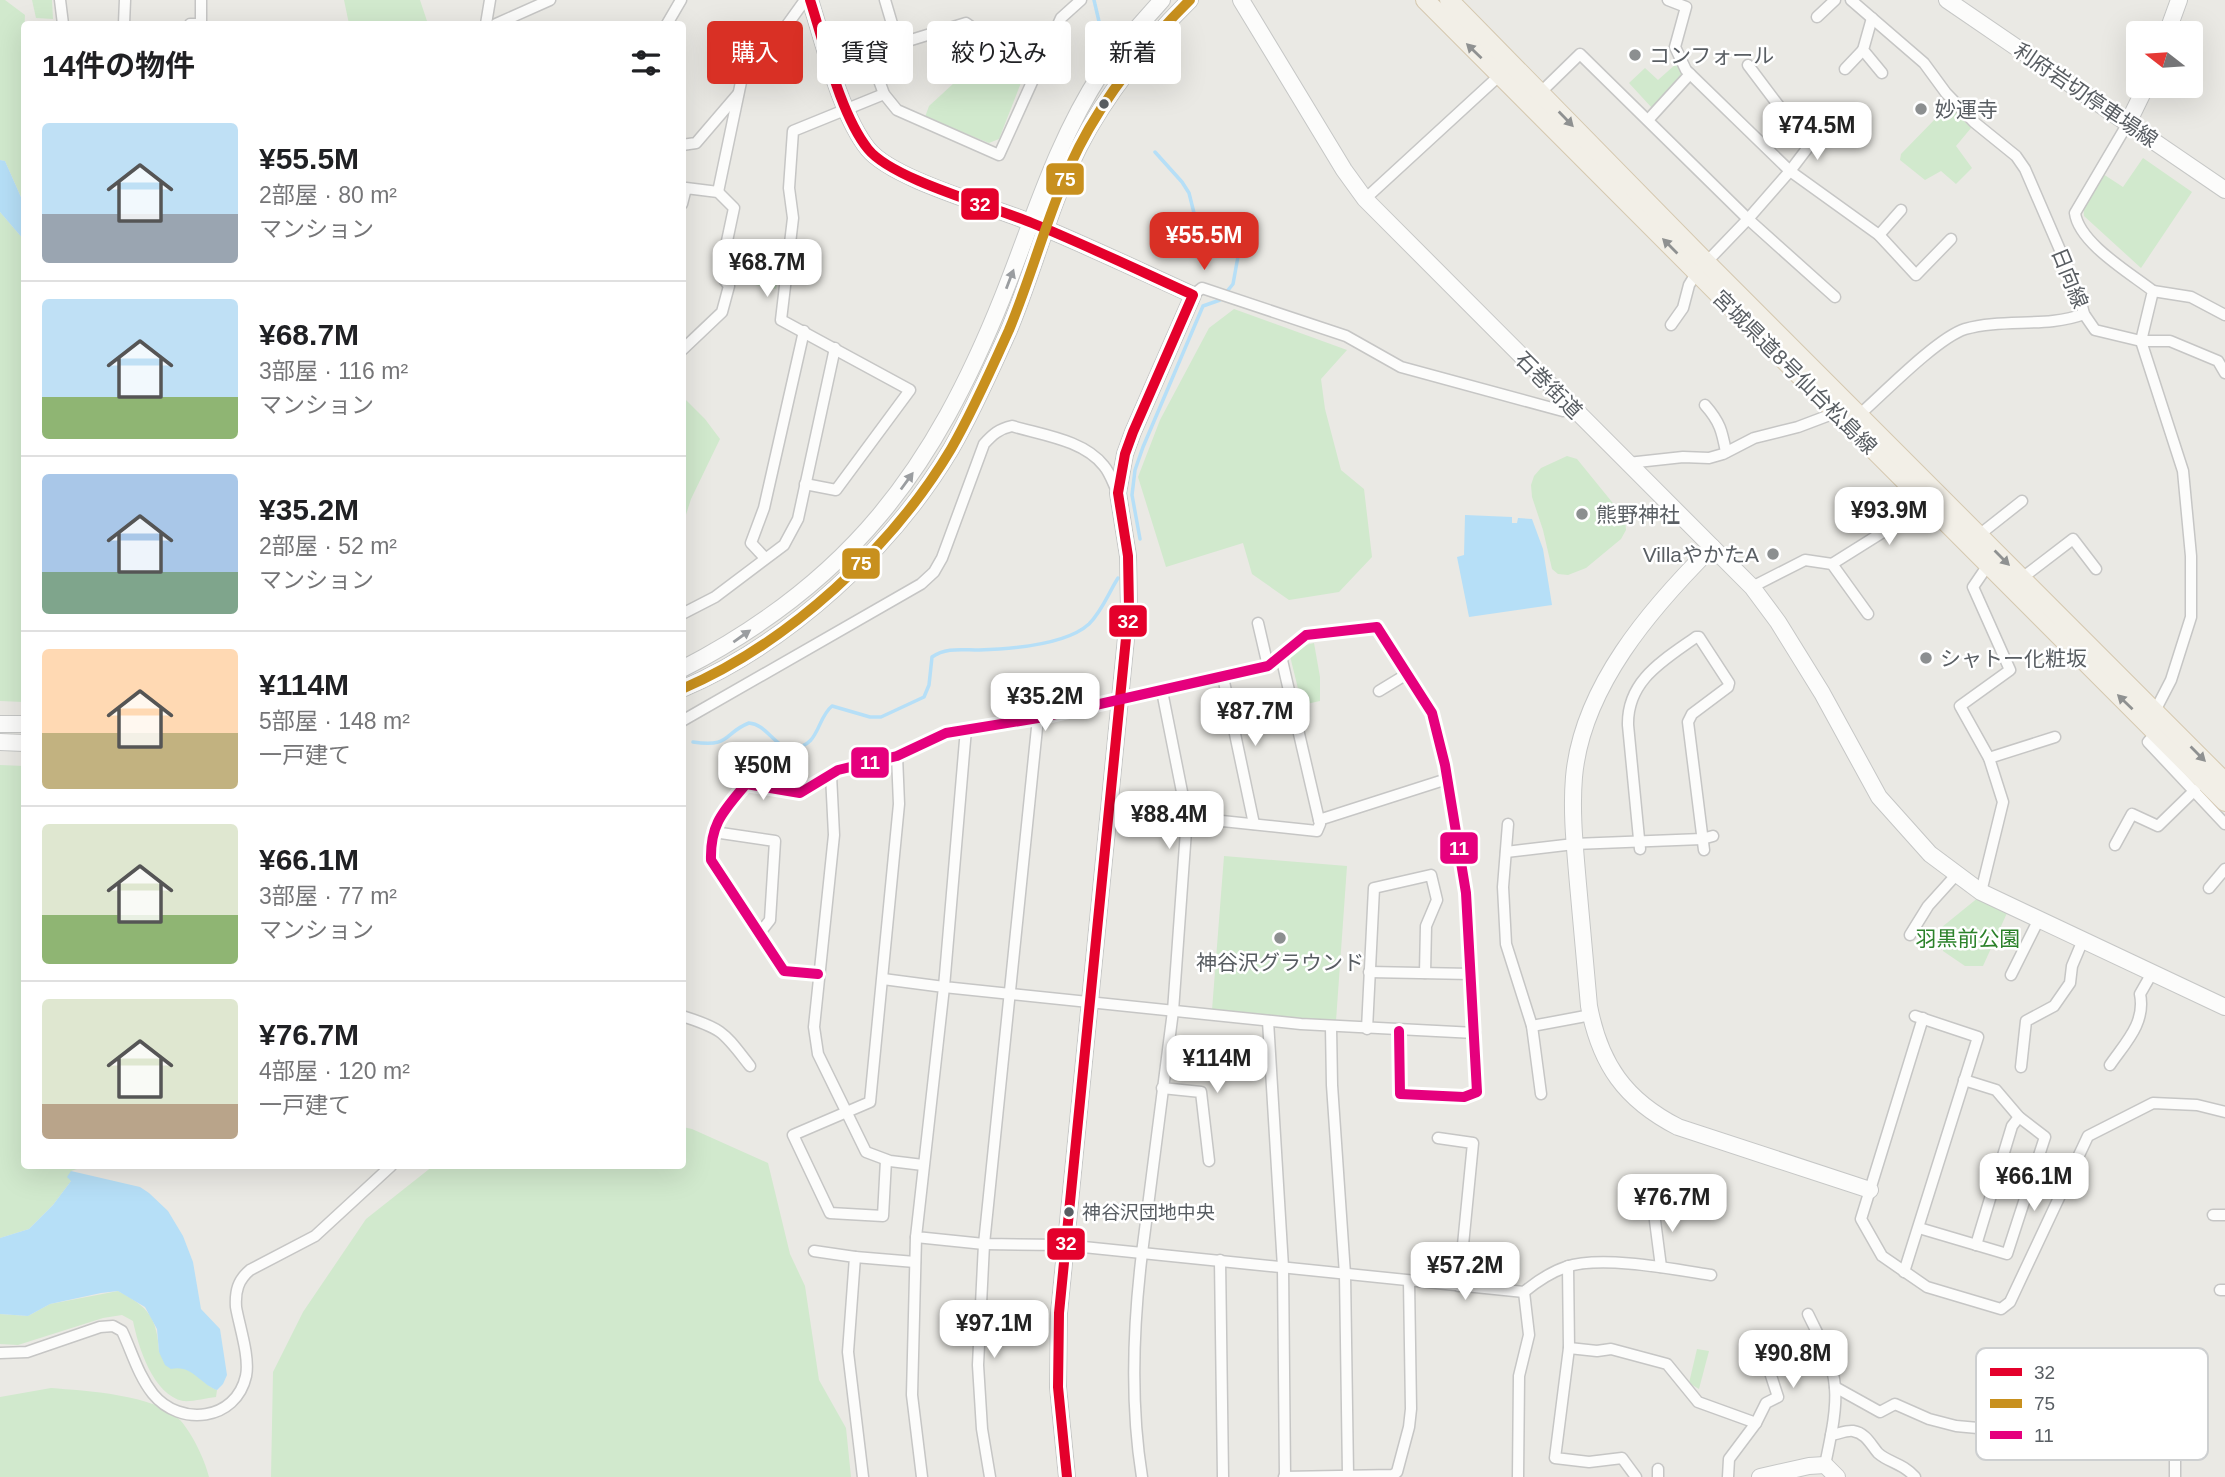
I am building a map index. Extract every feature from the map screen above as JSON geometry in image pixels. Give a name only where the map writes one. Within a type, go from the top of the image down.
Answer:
[{"type":"main road","name":"宮城県道8号仙台松島線","points":[[1425,0],[1701,267],[1860,415],[2160,722],[2225,802]]},
{"type":"main road","name":"宮城県道8号仙台松島線","points":[[1449,0],[1540,93],[1835,412],[1988,565],[2225,782]]},
{"type":"street","points":[[60,0],[63,21]]},
{"type":"street","points":[[124,21],[125,0]]},
{"type":"street","points":[[201,0],[201,21]]},
{"type":"street","points":[[486,21],[490,0]]},
{"type":"street","points":[[503,21],[550,0]]},
{"type":"street","points":[[669,21],[681,0]]},
{"type":"street","points":[[719,192],[741,82],[751,64],[772,46],[807,0]]},
{"type":"street","points":[[807,0],[852,127],[868,149],[892,168],[1031,222],[1193,295]]},
{"type":"street","points":[[885,0],[891,21]]},
{"type":"street","points":[[1060,21],[1081,0]]},
{"type":"street","points":[[686,667],[728,645],[803,592],[840,559],[876,522],[928,450],[958,398],[1002,298],[1053,166],[1082,105],[1126,39],[1163,0]]},
{"type":"street","points":[[686,687],[738,660],[812,607],[861,563],[920,495],[949,451],[987,380],[1079,147],[1135,64],[1190,0]]},
{"type":"street","name":"石巻街道","points":[[1241,0],[1365,200],[1752,587],[1778,622],[1822,693],[1879,797],[1930,854],[1981,892],[2225,1007]]},
{"type":"street","points":[[1668,0],[1686,7],[1675,47],[1690,74],[1790,171],[1879,235],[1916,275],[1951,239]]},
{"type":"street","points":[[1817,18],[1835,0]]},
{"type":"street","name":"日向線","points":[[1851,0],[1924,63],[1946,93],[1974,122],[2016,156],[2025,169],[2079,295],[2084,314],[2095,330],[2141,341],[2170,341],[2218,360],[2225,373]]},
{"type":"street","name":"利府岩切停車場線","points":[[1947,0],[2225,190]]},
{"type":"street","points":[[2171,21],[2179,0]]},
{"type":"street","points":[[1845,69],[1863,50],[1872,18]]},
{"type":"street","points":[[1863,50],[1882,73]]},
{"type":"street","points":[[1540,93],[1580,54],[1748,219],[1835,297]]},
{"type":"street","points":[[1748,65],[1809,146]]},
{"type":"street","points":[[1647,120],[1690,74]]},
{"type":"street","points":[[1365,200],[1500,75]]},
{"type":"street","points":[[880,84],[884,94],[897,110],[999,155],[1031,84]]},
{"type":"street","points":[[686,144],[696,142],[739,93]]},
{"type":"street","points":[[805,484],[836,490],[910,390],[781,320],[793,218],[789,188],[793,131],[884,94]]},
{"type":"street","points":[[2140,98],[2075,213],[2076,222],[2084,236],[2153,292],[2191,297],[2225,315]]},
{"type":"street","points":[[1671,325],[1683,308],[1689,285],[1701,267],[1748,219],[1809,146],[1825,134]]},
{"type":"street","points":[[686,188],[719,192],[734,208],[720,274],[729,286],[722,312],[686,346]]},
{"type":"street","points":[[1879,235],[1901,210]]},
{"type":"street","points":[[1067,1477],[1060,1424],[1059,1313],[1129,582],[1118,493],[1125,454],[1133,432],[1193,295],[1202,288],[1346,336],[1401,367],[1563,411],[1572,409]]},
{"type":"street","points":[[2153,292],[2141,341],[2183,471],[2191,556],[2191,617],[2160,722],[2148,742],[2225,824]]},
{"type":"street","points":[[1860,415],[1932,350],[1963,330],[2008,322],[2072,319],[2084,314]]},
{"type":"street","points":[[765,558],[751,542],[764,508],[804,331]]},
{"type":"street","points":[[686,612],[715,597],[784,545],[792,533],[798,519],[835,348]]},
{"type":"street","points":[[1705,405],[1717,418],[1726,452]]},
{"type":"street","points":[[1628,463],[1683,457],[1709,458],[1754,438],[1798,427],[1835,412]]},
{"type":"street","points":[[686,719],[921,584],[934,572],[942,558],[984,444],[994,432],[1012,426],[1079,446],[1105,467],[1118,493]]},
{"type":"street","points":[[1979,535],[2022,500]]},
{"type":"street","points":[[1752,587],[1805,560],[1832,564],[1899,522],[1924,501]]},
{"type":"street","points":[[2022,578],[2073,539],[2096,569]]},
{"type":"street","points":[[1712,548],[1676,582],[1649,614],[1622,653],[1595,702],[1579,746],[1574,775],[1574,844],[1591,1016],[1600,1050],[1616,1077],[1636,1100],[1657,1116],[1678,1127],[1870,1190]]},
{"type":"street","points":[[1832,564],[1868,614]]},
{"type":"street","points":[[1981,892],[2003,802],[1989,758],[1960,706],[2010,670],[1973,587],[1988,565]]},
{"type":"street","points":[[1258,622],[1268,666]]},
{"type":"street","points":[[818,974],[784,971],[711,860],[718,819],[746,784],[800,793],[838,771],[897,756],[946,733],[1038,718],[1268,666],[1306,635],[1377,627],[1433,717],[1447,779],[1466,893],[1478,1089],[1464,1097],[1400,1094],[1399,1031]]},
{"type":"street","points":[[1506,852],[1574,844],[1639,845],[1706,842],[1688,722],[1692,714],[1728,687],[1729,683],[1696,637],[1646,674],[1636,689],[1630,707],[1628,724],[1639,845]]},
{"type":"street","points":[[1108,809],[1317,831],[1320,824],[1281,656]]},
{"type":"street","points":[[1380,691],[1407,674]]},
{"type":"street","points":[[1223,677],[1254,824]]},
{"type":"street","points":[[1142,1477],[1137,1426],[1134,1330],[1173,1011],[1187,817],[1162,691]]},
{"type":"street","points":[[990,1477],[982,1429],[978,1365],[984,1244],[1038,718]]},
{"type":"street","points":[[0,723],[21,724]]},
{"type":"street","points":[[922,1477],[912,1395],[916,1237],[944,987],[965,729]]},
{"type":"street","points":[[1989,758],[2055,737]]},
{"type":"street","points":[[0,742],[21,743]]},
{"type":"street","points":[[886,1160],[883,1216],[830,1213],[793,1135],[870,1102],[900,804],[897,756]]},
{"type":"street","points":[[831,775],[834,835],[814,1027],[818,1054],[866,1152],[886,1160],[923,1165]]},
{"type":"street","points":[[1319,820],[1447,779]]},
{"type":"street","points":[[2115,845],[2132,814],[2158,826],[2195,790]]},
{"type":"street","points":[[1508,824],[1503,901],[1506,944],[1532,1026],[1541,1094]]},
{"type":"street","points":[[714,832],[775,841],[769,920],[760,934]]},
{"type":"street","points":[[2209,888],[2225,869]]},
{"type":"street","points":[[1367,1029],[1372,890],[1429,874],[1437,900],[1426,926],[1425,973]]},
{"type":"street","points":[[1910,936],[1928,906],[1956,875]]},
{"type":"street","points":[[2011,975],[2039,919]]},
{"type":"street","points":[[2021,1067],[2026,1021],[2054,1006],[2070,983],[2072,966],[2083,940]]},
{"type":"street","points":[[1369,972],[1471,974]]},
{"type":"street","points":[[2110,1066],[2140,1021],[2140,994],[2152,973]]},
{"type":"street","points":[[883,979],[1331,1027],[1475,1033]]},
{"type":"street","points":[[1532,1026],[1591,1016]]},
{"type":"street","points":[[686,1017],[723,1032],[750,1066]]},
{"type":"street","points":[[1904,1272],[1978,1037],[1919,1017],[1861,1219],[1882,1256],[1904,1272],[1927,1287],[2001,1309],[2010,1301],[2088,1136],[2153,1103],[2197,1105],[2225,1112]]},
{"type":"street","points":[[1268,1021],[1283,1267],[1284,1477],[1393,1475],[1396,1472],[1404,1451],[1411,1409],[1409,1281]]},
{"type":"street","points":[[1331,1027],[1332,1085],[1345,1274],[1348,1475]]},
{"type":"street","points":[[1919,1227],[2009,1253],[2045,1137],[2019,1117],[1996,1090],[1964,1080]]},
{"type":"street","points":[[1162,1088],[1201,1092],[1209,1161]]},
{"type":"street","points":[[1976,1245],[2012,1126],[2019,1117]]},
{"type":"street","points":[[1438,1138],[1473,1143],[1460,1286]]},
{"type":"street","points":[[0,1353],[27,1352],[88,1331],[113,1326],[122,1331],[139,1371],[154,1395],[167,1406],[182,1413],[199,1416],[227,1408],[240,1392],[246,1376],[247,1363],[236,1307],[242,1278],[250,1270],[315,1236],[388,1169]]},
{"type":"street","points":[[1653,1205],[1661,1268]]},
{"type":"street","points":[[2213,1215],[2225,1215]]},
{"type":"street","points":[[916,1237],[984,1244],[1064,1245],[1524,1292],[1567,1266],[1603,1263],[1710,1275]]},
{"type":"street","points":[[814,1251],[915,1262]]},
{"type":"street","points":[[855,1256],[848,1352],[863,1477]]},
{"type":"street","points":[[1220,1260],[1223,1477]]},
{"type":"street","points":[[1567,1266],[1569,1348],[1555,1458],[1589,1462],[1622,1458],[1636,1477]]},
{"type":"street","points":[[1518,1477],[1519,1376],[1529,1335],[1524,1292]]},
{"type":"street","points":[[1808,1314],[1828,1356],[1835,1387],[1831,1435],[1825,1465]]},
{"type":"street","points":[[1569,1348],[1611,1349],[1667,1364],[1698,1402],[1756,1423]]},
{"type":"street","points":[[1728,1477],[1729,1459],[1756,1423],[1766,1403],[1778,1397],[1762,1348]]},
{"type":"street","points":[[1835,1387],[1880,1412],[1895,1404],[1929,1419],[1976,1428]]},
{"type":"street","points":[[1831,1435],[1852,1431],[1862,1435],[1879,1454],[1902,1464],[1915,1477]]},
{"type":"street","points":[[1760,1477],[1825,1465],[1837,1477]]},
{"type":"green space","points":[[0,0],[5,0],[25,15],[25,21],[21,21],[21,197],[5,161],[0,160]]},
{"type":"green space","points":[[32,0],[52,0],[53,19],[36,18]]},
{"type":"green space","points":[[344,0],[420,0],[427,21],[348,21]]},
{"type":"green space","points":[[1676,64],[1683,75],[1652,108],[1629,83],[1645,68],[1658,80]]},
{"type":"green space","points":[[953,84],[1021,84],[999,139],[989,143],[925,117],[929,106]]},
{"type":"green space","points":[[1952,109],[1971,128],[1956,146],[1972,168],[1956,184],[1941,171],[1925,180],[1900,160],[1901,154],[1939,115]]},
{"type":"green space","points":[[2143,158],[2192,192],[2141,268],[2084,216],[2084,210],[2089,194],[2103,174],[2123,187]]},
{"type":"green space","points":[[0,212],[21,236],[21,702],[0,701]]},
{"type":"green space","points":[[776,239],[780,267],[776,289],[748,283],[736,277],[730,265],[754,270],[758,268],[763,243]]},
{"type":"green space","points":[[1234,309],[1347,350],[1321,379],[1325,409],[1341,470],[1364,489],[1372,557],[1339,592],[1289,600],[1252,574],[1243,543],[1166,567],[1138,477],[1160,420],[1209,328]]},
{"type":"green space","points":[[686,400],[720,439],[686,515]]},
{"type":"green space","points":[[1567,456],[1577,459],[1625,518],[1626,530],[1621,539],[1586,568],[1568,575],[1558,574],[1552,569],[1531,485],[1541,468]]},
{"type":"green space","points":[[1314,643],[1320,677],[1320,701],[1302,705],[1290,656],[1302,646]]},
{"type":"green space","points":[[0,765],[21,766],[21,1169],[77,1169],[71,1171],[71,1181],[53,1205],[29,1229],[0,1238]]},
{"type":"green space","name":"神谷沢グラウンド","points":[[1224,856],[1347,866],[1336,1021],[1212,1010]]},
{"type":"green space","name":"羽黒前公園","points":[[1979,897],[2007,913],[1983,966],[1965,966],[1943,951],[1942,927]]},
{"type":"green space","points":[[686,1128],[768,1163],[790,1254],[805,1286],[819,1380],[846,1428],[851,1477],[271,1477],[273,1372],[303,1312],[366,1219],[429,1169],[686,1169]]},
{"type":"green space","points":[[118,1291],[137,1302],[149,1315],[156,1330],[159,1352],[217,1390],[216,1397],[183,1401],[172,1397],[155,1380],[143,1356],[133,1321],[122,1315],[103,1318],[18,1345],[0,1344],[0,1314],[28,1316],[50,1304]]},
{"type":"green space","points":[[1697,1349],[1709,1351],[1699,1389],[1689,1383]]},
{"type":"green space","points":[[51,1388],[119,1395],[169,1411],[189,1432],[209,1477],[0,1477],[0,1397]]},
{"type":"water","points":[[0,160],[5,161],[21,197],[21,236],[0,212]]},
{"type":"water","points":[[1465,515],[1512,517],[1512,523],[1517,523],[1518,518],[1532,519],[1543,549],[1552,605],[1469,617],[1457,557],[1464,555]]},
{"type":"water","points":[[71,1171],[140,1187],[168,1211],[183,1236],[193,1262],[201,1309],[220,1329],[227,1375],[217,1390],[185,1369],[171,1369],[165,1365],[159,1352],[157,1329],[145,1307],[118,1291],[50,1304],[28,1316],[0,1314],[0,1238],[29,1229],[53,1205],[71,1181],[67,1177]]},
{"type":"waterway","points":[[1094,0],[1099,21]]},
{"type":"waterway","points":[[1140,539],[1132,495],[1135,470],[1203,306],[1220,300],[1233,284],[1239,251],[1230,237],[1200,221],[1182,182],[1155,152]]},
{"type":"waterway","points":[[693,742],[721,741],[749,723],[761,727],[780,744],[792,748],[808,743],[813,738],[832,706],[870,717],[881,717],[924,697],[929,685],[932,657],[937,654],[954,650],[1021,647],[1066,637],[1089,624],[1098,614],[1118,578]]},
{"type":"transit line","name":"32","points":[[810,0],[849,117],[868,149],[881,160],[920,182],[1032,223],[1193,295],[1133,432],[1125,454],[1118,493],[1128,556],[1129,608],[1059,1313],[1058,1387],[1067,1477]]},
{"type":"transit line","name":"75","points":[[686,687],[722,670],[799,619],[868,556],[927,486],[967,420],[1009,330],[1059,192],[1079,147],[1129,69],[1190,0]]},
{"type":"transit line","name":"11","points":[[818,974],[784,971],[711,860],[713,836],[720,818],[746,784],[800,793],[838,770],[897,756],[946,733],[1038,718],[1268,666],[1306,635],[1377,627],[1432,713],[1445,765],[1466,893],[1477,1092],[1464,1097],[1400,1094],[1399,1031]]},
{"type":"place","name":"コンフォール","points":[[1635,55]]},
{"type":"place","name":"妙運寺","points":[[1921,109]]},
{"type":"place","name":"熊野神社","points":[[1582,514]]},
{"type":"place","name":"VillaやかたA","points":[[1773,554]]},
{"type":"place","name":"シャトー化粧坂","points":[[1926,658]]},
{"type":"place","name":"神谷沢グラウンド","points":[[1280,938]]},
{"type":"place","name":"神谷沢団地中央","points":[[1069,1212]]}]
